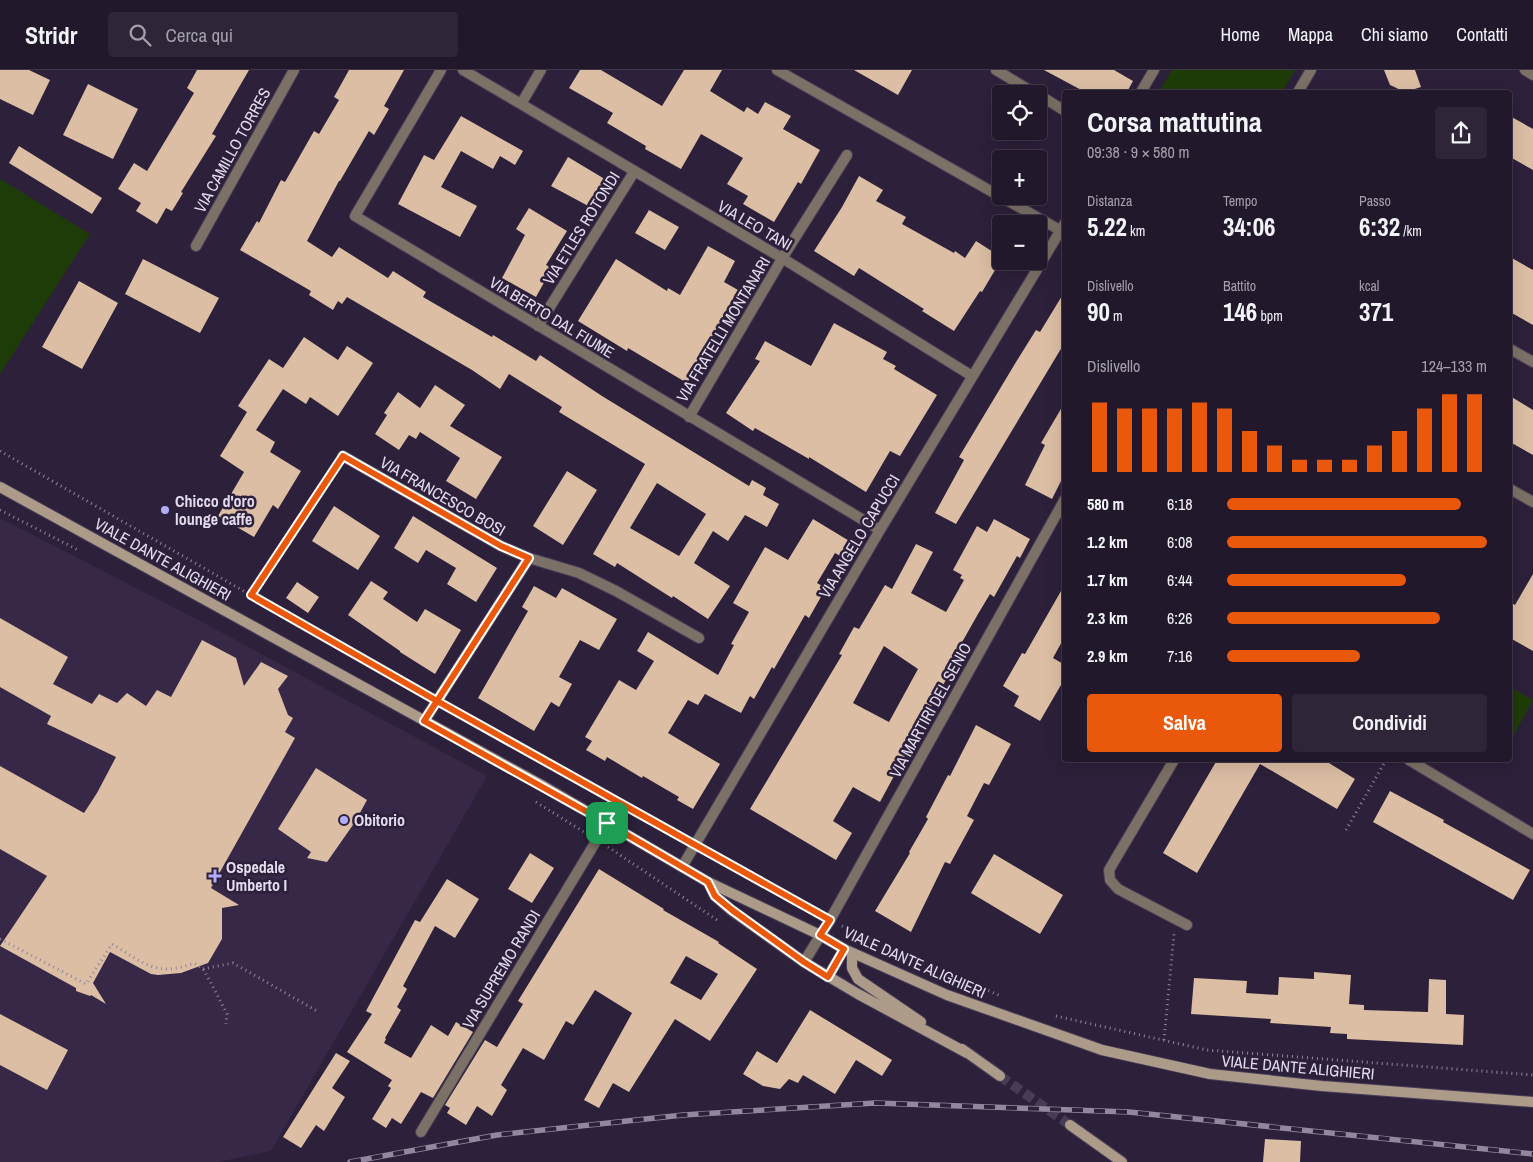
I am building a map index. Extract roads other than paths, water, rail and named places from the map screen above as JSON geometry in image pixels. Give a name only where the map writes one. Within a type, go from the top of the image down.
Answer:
[{"type":"street","name":"VIA CAMILLO TORRES","points":[[196,246],[294,70]]},
{"type":"street","name":"VIA BERTO DAL FIUME","points":[[440,70],[355,216],[880,530]]},
{"type":"street","name":"VIA LEO TANI","points":[[464,70],[782,258],[972,376]]},
{"type":"street","points":[[521,104],[541,70]]},
{"type":"street","points":[[777,70],[1062,228]]},
{"type":"street","points":[[996,70],[1021,85]]},
{"type":"street","points":[[1142,90],[1154,70]]},
{"type":"street","points":[[1299,90],[1311,70]]},
{"type":"street","points":[[1524,70],[1533,75]]},
{"type":"street","points":[[1047,101],[1062,109]]},
{"type":"street","name":"VIA FRATELLI MONTANARI","points":[[689,417],[782,258],[847,155]]},
{"type":"street","name":"VIA ETLES ROTONDI","points":[[538,326],[634,172]]},
{"type":"street","name":"VIA ANGELO CAPUCCI","points":[[682,867],[972,376],[1062,232]]},
{"type":"street","points":[[1512,350],[1533,362]]},
{"type":"street","name":"VIA FRANCESCO BOSI","points":[[343,456],[501,546],[529,558],[579,573],[616,590],[699,638]]},
{"type":"street","name":"VIALE DANTE ALIGHIERI","points":[[0,488],[424,721],[607,823],[708,882],[820,935],[848,951],[947,996],[1102,1050],[1210,1074],[1322,1086],[1533,1102]]},
{"type":"street","points":[[1512,490],[1533,502]]},
{"type":"street","name":"VIA MARTIRI DEL SENIO","points":[[804,962],[830,920],[1062,504]]},
{"type":"street","points":[[424,721],[529,558]]},
{"type":"street","points":[[1173,762],[1109,870],[1110,880],[1118,889],[1187,926]]},
{"type":"street","points":[[1412,762],[1533,834]]},
{"type":"street","name":"VIA SUPREMO RANDI","points":[[421,1132],[607,823]]},
{"type":"street","points":[[708,882],[715,896],[804,962],[967,1053]]},
{"type":"street","points":[[828,977],[848,951]]},
{"type":"street","points":[[848,951],[852,968],[858,979],[1000,1076]]},
{"type":"street","points":[[1070,1125],[1122,1162]]},
{"type":"tunnel","points":[[1000,1076],[1070,1125]]},
{"type":"railway","points":[[350,1162],[497,1135],[683,1115],[875,1103],[1129,1112],[1533,1154]]},
{"type":"place","name":"Chicco d'oro lounge caffe","points":[[165,510]]},
{"type":"place","name":"Obitorio","points":[[344,820]]},
{"type":"place","name":"Ospedale Umberto I","points":[[215,876]]}]
